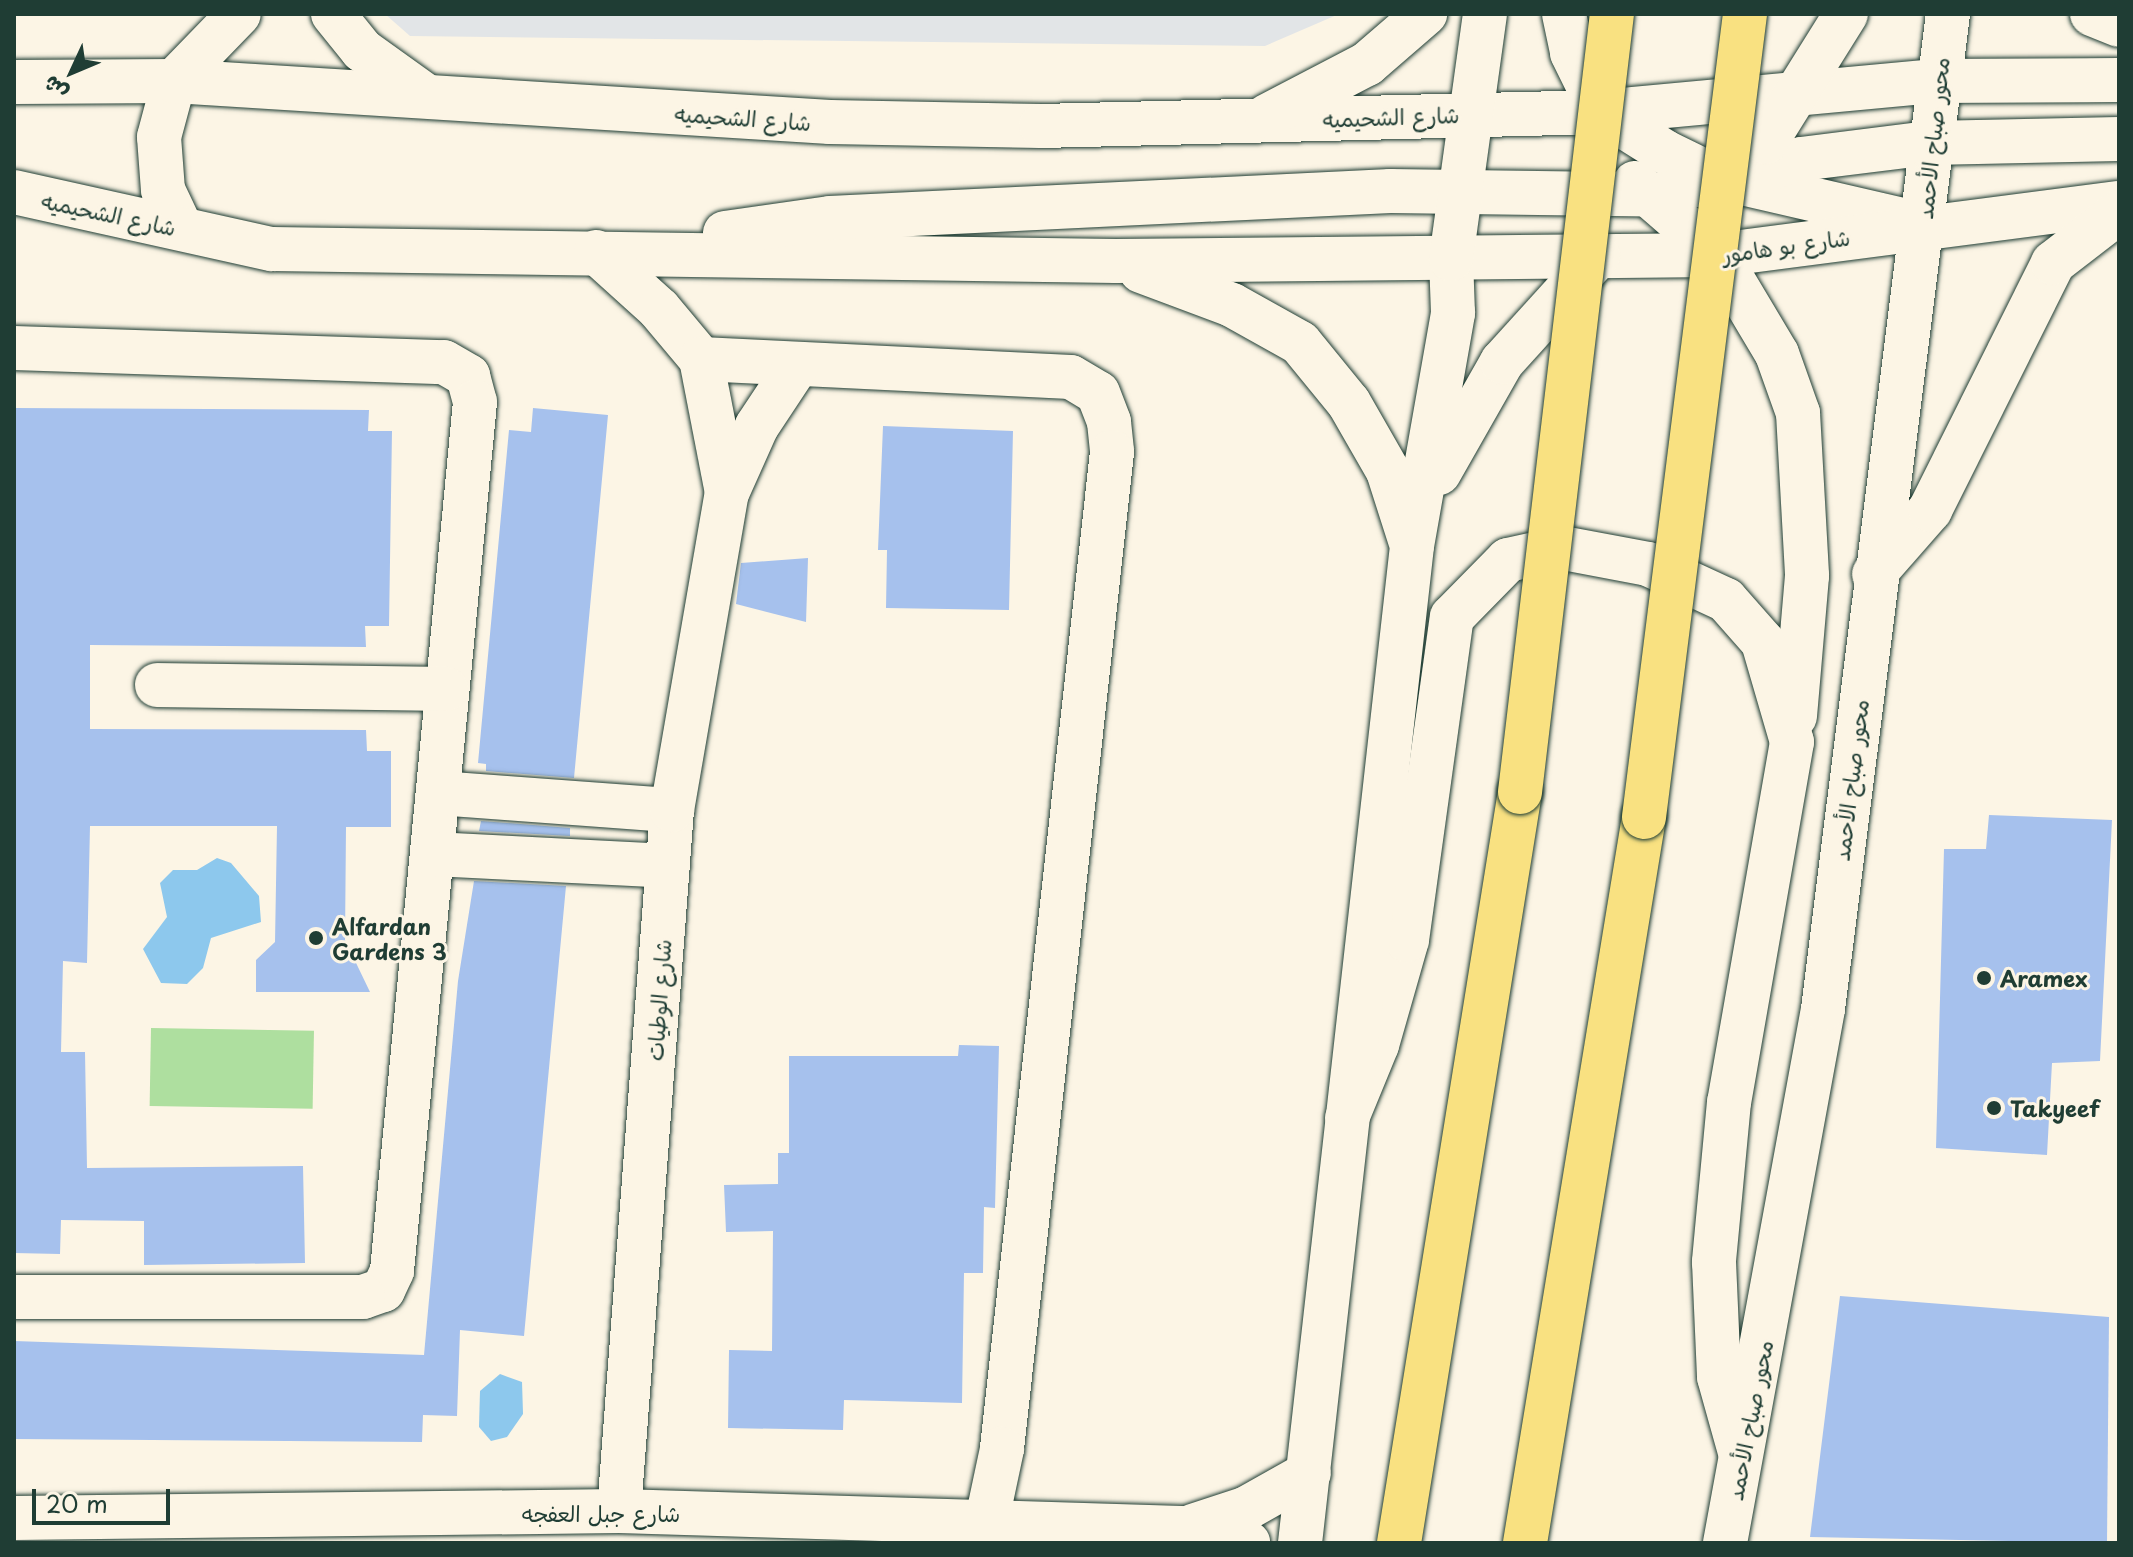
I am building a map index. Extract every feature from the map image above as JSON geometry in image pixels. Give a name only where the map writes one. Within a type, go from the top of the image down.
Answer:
[{"type":"highway","points":[[1399,1543],[1520,792],[1612,14]]},
{"type":"highway","points":[[1525,1543],[1644,817],[1745,14]]},
{"type":"street","points":[[181,228],[163,190],[159,137],[174,81],[239,14]]},
{"type":"street","points":[[333,14],[362,50],[426,96]]},
{"type":"street","points":[[1257,122],[1367,64],[1425,14]]},
{"type":"street","points":[[1300,1543],[1412,546],[1453,313],[1451,259],[1485,14]]},
{"type":"street","points":[[1564,14],[1572,53],[1601,112],[1723,179],[1924,225]]},
{"type":"street","points":[[1723,179],[1766,142],[1846,14]]},
{"type":"street","name":"محور صباح الأحمد","points":[[1725,1543],[1823,1009],[1874,574],[1924,225],[1934,81],[1948,14]]},
{"type":"street","points":[[2092,14],[2119,25]]},
{"type":"street","points":[[1473,113],[1601,112],[1934,81],[2119,80]]},
{"type":"street","name":"شارع الشحيميه","points":[[14,82],[174,81],[830,122],[1257,122],[1473,113]]},
{"type":"street","points":[[1473,113],[1586,145],[1718,255],[1777,354],[1798,413],[1807,576],[1792,742],[1729,1102],[1714,1262],[1719,1377],[1740,1452]]},
{"type":"street","points":[[1412,546],[1465,420],[1502,362],[1593,260],[1659,203],[1723,179],[1801,159],[1930,143],[2119,139]]},
{"type":"street","points":[[596,252],[830,218],[1459,191],[1659,203]]},
{"type":"street","name":"شارع الشحيميه","points":[[14,192],[272,249],[1116,261],[1451,259]]},
{"type":"street","name":"شارع بو هامور","points":[[1451,259],[1593,260],[1718,255],[1924,225],[2119,203]]},
{"type":"street","points":[[1874,574],[1930,510],[2053,263],[2119,212]]},
{"type":"street","name":"شارع الوطيات","points":[[596,252],[659,309],[701,359],[727,493]]},
{"type":"street","points":[[1116,261],[1232,305],[1300,343],[1349,403],[1388,471],[1412,546]]},
{"type":"street","points":[[14,348],[444,362],[468,376],[475,402],[392,1271],[383,1290],[363,1297],[14,1297]]},
{"type":"street","points":[[701,359],[796,367],[1071,377],[1098,393],[1109,422],[1112,452],[1002,1449],[983,1533]]},
{"type":"street","name":"شارع الوطيات","points":[[619,1511],[672,810],[727,493],[757,426],[796,367]]},
{"type":"street","points":[[1347,1118],[1377,1045],[1407,940],[1452,617],[1477,585],[1508,560],[1563,548],[1648,564],[1726,600],[1763,642],[1792,742]]},
{"type":"street","points":[[157,685],[446,689]]},
{"type":"street","points":[[438,793],[672,810]]},
{"type":"street","points":[[433,854],[668,866]]},
{"type":"street","name":"شارع جبل العفجه","points":[[1187,1528],[1247,1508],[1309,1473]]},
{"type":"street","name":"شارع جبل العفجه","points":[[14,1518],[619,1511],[983,1533],[1187,1528],[1248,1543]]},
{"type":"shaded area","points":[[385,14],[1339,14],[1265,46],[410,36]]},
{"type":"green space","points":[[151,1028],[314,1031],[313,1109],[150,1106]]},
{"type":"water","points":[[217,858],[231,863],[259,896],[261,922],[211,938],[203,968],[187,984],[161,983],[143,949],[167,917],[160,883],[173,870],[197,870]]},
{"type":"water","points":[[500,1374],[522,1382],[523,1414],[507,1437],[491,1441],[479,1427],[480,1391]]},
{"type":"building","points":[[15,408],[369,410],[368,431],[392,431],[389,626],[365,626],[366,647],[90,645],[90,729],[366,730],[367,751],[391,751],[391,827],[346,827],[345,940],[370,992],[256,992],[256,960],[275,942],[277,826],[90,826],[87,963],[63,961],[61,1052],[85,1052],[87,1168],[303,1166],[305,1263],[144,1265],[144,1221],[61,1220],[60,1254],[14,1253]]},
{"type":"building","points":[[533,408],[608,415],[574,778],[486,771],[486,764],[478,763],[509,430],[531,432]]},
{"type":"building","points":[[883,426],[1013,431],[1009,610],[886,608],[887,550],[878,550]]},
{"type":"building","points":[[808,558],[806,622],[736,604],[741,563]]},
{"type":"building","points":[[1989,815],[2112,820],[2100,1061],[2052,1063],[2047,1155],[1936,1148],[1944,849],[1986,849]]},
{"type":"building","points":[[481,821],[570,828],[570,836],[479,831]]},
{"type":"building","points":[[474,881],[566,886],[524,1336],[460,1330],[457,1416],[423,1415],[422,1442],[14,1439],[14,1341],[424,1355],[458,981]]},
{"type":"building","points":[[959,1045],[999,1046],[995,1208],[984,1207],[983,1273],[964,1273],[962,1403],[844,1400],[843,1430],[728,1428],[729,1350],[772,1351],[773,1231],[726,1232],[724,1185],[778,1184],[778,1153],[789,1153],[789,1056],[958,1056]]},
{"type":"building","points":[[1840,1296],[2109,1317],[2107,1543],[1810,1537]]},
{"type":"place","name":"Alfardan Gardens 3","points":[[316,938]]},
{"type":"place","name":"Aramex","points":[[1984,978]]},
{"type":"place","name":"Takyeef","points":[[1994,1108]]}]
